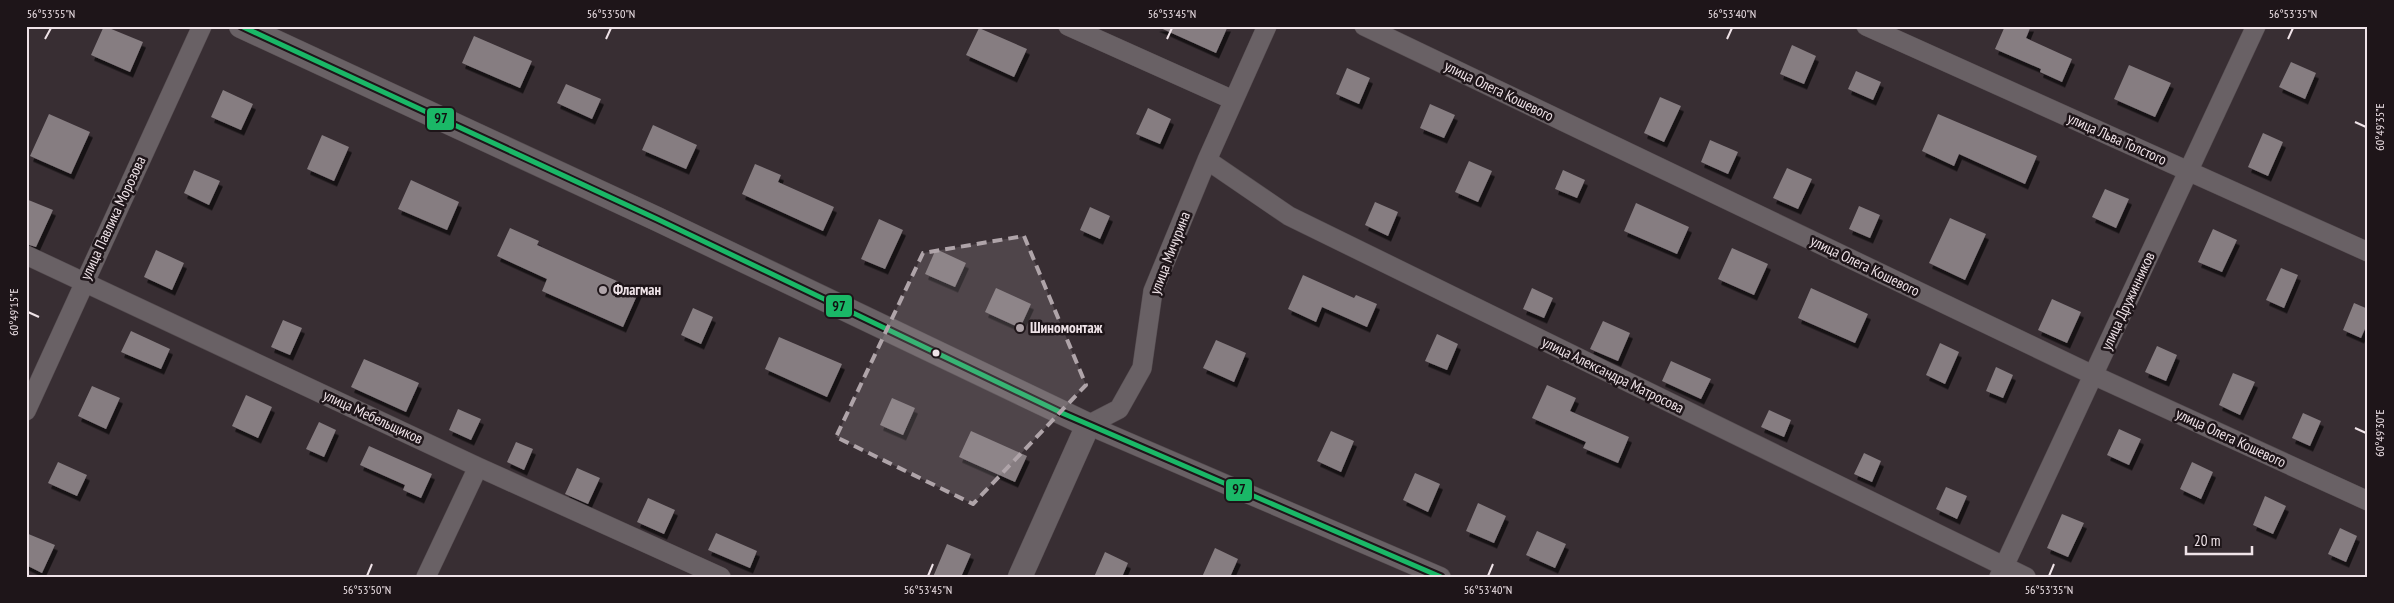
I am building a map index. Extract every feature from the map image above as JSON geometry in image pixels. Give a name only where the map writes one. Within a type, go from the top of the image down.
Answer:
[{"type":"street","name":"улица Павлика Морозова","points":[[26,411],[202,26]]},
{"type":"street","points":[[241,26],[658,219],[1088,425],[1442,577]]},
{"type":"street","points":[[1068,26],[1233,100]]},
{"type":"street","name":"улица Мичурина","points":[[1088,425],[1119,409],[1142,368],[1152,291],[1233,100],[1267,26]]},
{"type":"street","name":"улица Олега Кошевого","points":[[1364,26],[2093,374],[2368,501]]},
{"type":"street","name":"улица Льва Толстого","points":[[1866,26],[2368,252]]},
{"type":"street","name":"улица Дружинников","points":[[2002,572],[2256,26]]},
{"type":"street","name":"улица Александра Матросова","points":[[1207,160],[1289,216],[2002,572],[2026,577]]},
{"type":"street","name":"улица Мебельщиков","points":[[26,255],[702,573],[721,577]]},
{"type":"street","points":[[1020,577],[1088,425]]},
{"type":"street","points":[[426,577],[478,467]]},
{"type":"highlighted area","points":[[1024,236],[1086,385],[973,504],[836,437],[923,253]]},
{"type":"building","points":[[104,26],[143,42],[130,72],[91,55]]},
{"type":"building","points":[[1156,26],[1228,26],[1216,53]]},
{"type":"building","points":[[2005,26],[2031,26],[2026,38],[2072,59],[2062,82],[2040,72],[2041,69],[1995,49]]},
{"type":"building","points":[[979,28],[1027,49],[1014,77],[966,55]]},
{"type":"building","points":[[474,36],[532,61],[520,88],[462,63]]},
{"type":"building","points":[[1792,45],[1816,56],[1804,84],[1780,74]]},
{"type":"building","points":[[2291,62],[2316,73],[2305,99],[2279,87]]},
{"type":"building","points":[[2129,65],[2171,83],[2155,117],[2114,99]]},
{"type":"building","points":[[1347,68],[1370,78],[1359,104],[1336,94]]},
{"type":"building","points":[[1856,71],[1881,82],[1873,100],[1848,89]]},
{"type":"building","points":[[566,84],[601,99],[592,119],[557,103]]},
{"type":"building","points":[[223,90],[253,104],[241,130],[211,117]]},
{"type":"building","points":[[1660,97],[1681,106],[1664,142],[1644,133]]},
{"type":"building","points":[[1430,104],[1455,115],[1444,138],[1420,128]]},
{"type":"building","points":[[1148,108],[1171,119],[1160,144],[1136,134]]},
{"type":"building","points":[[49,114],[90,132],[71,174],[30,156]]},
{"type":"building","points":[[1938,114],[2037,156],[2025,184],[1959,154],[1954,166],[1922,151]]},
{"type":"building","points":[[653,125],[697,145],[686,169],[642,150]]},
{"type":"building","points":[[2263,133],[2283,142],[2268,176],[2248,167]]},
{"type":"building","points":[[322,135],[349,147],[334,181],[307,169]]},
{"type":"building","points":[[1710,140],[1738,152],[1728,174],[1701,162]]},
{"type":"building","points":[[1469,161],[1492,171],[1478,202],[1455,192]]},
{"type":"building","points":[[755,164],[781,175],[778,182],[834,207],[823,231],[742,194]]},
{"type":"building","points":[[1787,168],[1812,179],[1798,209],[1773,198]]},
{"type":"building","points":[[194,170],[220,181],[209,205],[184,193]]},
{"type":"building","points":[[1563,170],[1585,180],[1577,198],[1555,189]]},
{"type":"building","points":[[411,180],[459,202],[447,230],[398,209]]},
{"type":"building","points":[[2105,189],[2129,199],[2116,228],[2092,217]]},
{"type":"building","points":[[26,199],[53,210],[36,247],[26,244]]},
{"type":"building","points":[[1375,202],[1398,212],[1388,236],[1365,225]]},
{"type":"building","points":[[1636,203],[1689,227],[1677,254],[1624,231]]},
{"type":"building","points":[[1859,206],[1880,215],[1870,238],[1849,229]]},
{"type":"building","points":[[1090,207],[1110,216],[1100,239],[1080,230]]},
{"type":"building","points":[[1950,218],[1986,234],[1965,280],[1929,263]]},
{"type":"building","points":[[879,219],[903,230],[885,269],[861,259]]},
{"type":"building","points":[[510,228],[539,241],[537,245],[639,291],[623,327],[542,291],[547,279],[497,256]]},
{"type":"building","points":[[2213,229],[2237,240],[2222,272],[2198,262]]},
{"type":"building","points":[[1732,248],[1768,264],[1754,295],[1718,279]]},
{"type":"building","points":[[936,249],[966,263],[955,287],[925,274]]},
{"type":"building","points":[[156,250],[184,263],[172,290],[144,277]]},
{"type":"building","points":[[2281,268],[2298,275],[2284,308],[2266,300]]},
{"type":"building","points":[[1303,275],[1354,298],[1356,295],[1377,304],[1367,327],[1322,307],[1316,322],[1288,309]]},
{"type":"building","points":[[996,288],[1031,304],[1020,328],[985,312]]},
{"type":"building","points":[[1532,288],[1553,298],[1544,318],[1523,309]]},
{"type":"building","points":[[1811,288],[1868,314],[1855,343],[1798,318]]},
{"type":"building","points":[[2052,299],[2081,312],[2067,343],[2038,330]]},
{"type":"building","points":[[2354,303],[2368,309],[2368,322],[2361,338],[2343,330]]},
{"type":"building","points":[[693,308],[713,317],[701,344],[681,335]]},
{"type":"building","points":[[283,320],[302,328],[290,355],[271,347]]},
{"type":"building","points":[[1603,321],[1630,333],[1618,361],[1590,349]]},
{"type":"building","points":[[131,331],[170,349],[161,369],[121,352]]},
{"type":"building","points":[[1437,334],[1458,344],[1447,370],[1425,361]]},
{"type":"building","points":[[779,337],[842,364],[827,397],[765,369]]},
{"type":"building","points":[[1216,340],[1246,353],[1234,382],[1203,368]]},
{"type":"building","points":[[1940,343],[1959,352],[1945,384],[1926,375]]},
{"type":"building","points":[[2157,346],[2177,355],[2166,381],[2145,372]]},
{"type":"building","points":[[364,359],[419,383],[406,412],[351,387]]},
{"type":"building","points":[[1671,361],[1711,379],[1701,399],[1662,381]]},
{"type":"building","points":[[1996,367],[2013,375],[2003,398],[1986,391]]},
{"type":"building","points":[[2233,373],[2255,382],[2240,415],[2219,405]]},
{"type":"building","points":[[1547,385],[1576,398],[1570,411],[1629,437],[1618,463],[1583,448],[1586,442],[1532,418]]},
{"type":"building","points":[[92,386],[120,398],[106,429],[78,416]]},
{"type":"building","points":[[246,395],[272,407],[258,438],[232,426]]},
{"type":"building","points":[[892,398],[915,408],[903,435],[880,425]]},
{"type":"building","points":[[458,409],[481,419],[471,440],[449,430]]},
{"type":"building","points":[[1769,410],[1791,420],[1784,437],[1761,427]]},
{"type":"building","points":[[2303,413],[2321,421],[2310,446],[2292,438]]},
{"type":"building","points":[[319,422],[336,430],[324,457],[306,449]]},
{"type":"building","points":[[2119,429],[2141,439],[2129,465],[2107,455]]},
{"type":"building","points":[[971,431],[1027,456],[1015,482],[959,457]]},
{"type":"building","points":[[1331,431],[1354,441],[1341,472],[1317,461]]},
{"type":"building","points":[[516,442],[533,449],[524,470],[507,462]]},
{"type":"building","points":[[369,446],[432,474],[421,498],[403,490],[405,485],[360,465]]},
{"type":"building","points":[[1864,453],[1881,461],[1872,482],[1854,474]]},
{"type":"building","points":[[58,462],[87,475],[77,496],[48,483]]},
{"type":"building","points":[[2192,462],[2213,472],[2201,499],[2180,489]]},
{"type":"building","points":[[577,468],[600,478],[588,504],[565,494]]},
{"type":"building","points":[[1415,473],[1440,484],[1428,512],[1403,500]]},
{"type":"building","points":[[1946,487],[1967,496],[1957,519],[1936,509]]},
{"type":"building","points":[[2265,496],[2286,506],[2273,534],[2253,525]]},
{"type":"building","points":[[648,498],[675,510],[664,534],[637,522]]},
{"type":"building","points":[[1478,503],[1506,516],[1494,543],[1466,531]]},
{"type":"building","points":[[2062,514],[2084,523],[2068,557],[2047,548]]},
{"type":"building","points":[[2340,528],[2357,536],[2346,562],[2328,554]]},
{"type":"building","points":[[1537,531],[1566,544],[1555,568],[1526,555]]},
{"type":"building","points":[[26,533],[55,545],[42,573],[26,565]]},
{"type":"building","points":[[716,533],[757,551],[750,568],[708,550]]},
{"type":"building","points":[[947,544],[971,554],[961,577],[933,577]]},
{"type":"building","points":[[1215,548],[1238,559],[1230,577],[1202,577]]},
{"type":"building","points":[[1105,552],[1128,563],[1122,577],[1094,577]]},
{"type":"transit line","name":"97","points":[[241,26],[657,219],[1062,413],[1441,577]]},
{"type":"place","name":"Флагман","points":[[603,290]]},
{"type":"place","name":"Шиномонтаж","points":[[1020,328]]}]
